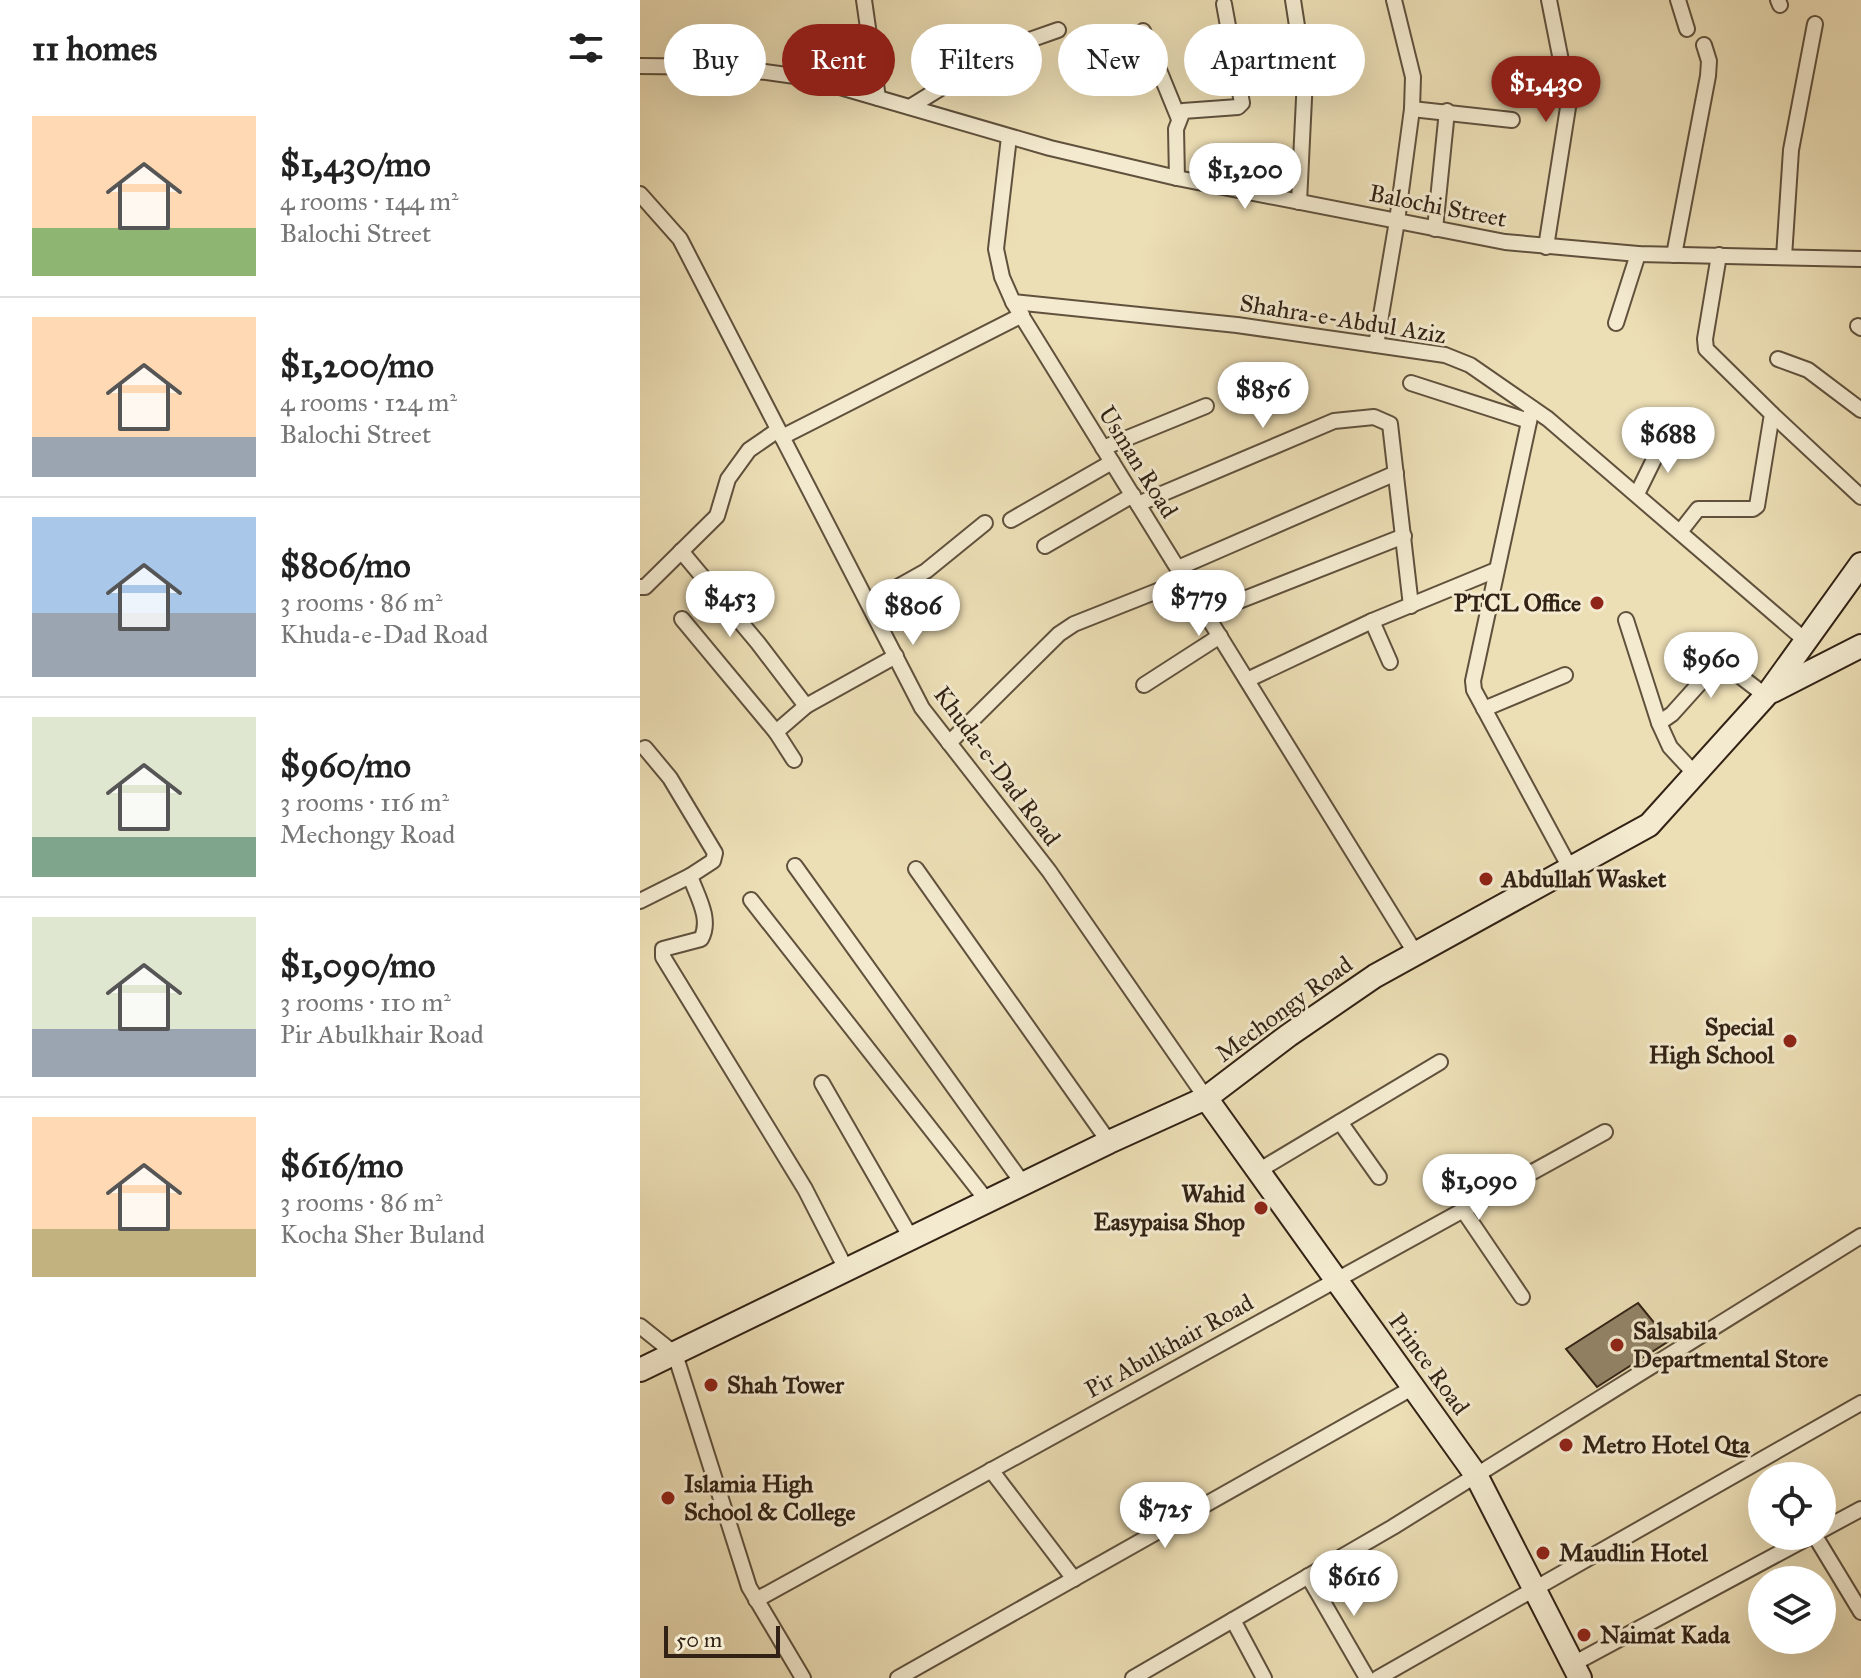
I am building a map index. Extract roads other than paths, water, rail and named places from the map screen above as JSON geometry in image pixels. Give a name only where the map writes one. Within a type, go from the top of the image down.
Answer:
[{"type":"street","points":[[864,0],[878,98]]},
{"type":"street","points":[[1293,0],[1305,78],[1299,202]]},
{"type":"street","points":[[1376,345],[1412,109],[1413,77],[1394,0]]},
{"type":"street","points":[[1546,247],[1569,101],[1549,0]]},
{"type":"street","points":[[1678,0],[1687,29]]},
{"type":"street","points":[[1177,178],[1176,129],[1183,111],[1238,107],[1242,103],[1224,4]]},
{"type":"street","points":[[1784,257],[1791,150],[1815,24]]},
{"type":"street","points":[[910,107],[1004,49],[1058,30]]},
{"type":"street","points":[[1674,255],[1708,76],[1709,61],[1704,45]]},
{"type":"street","name":"Balochi Street","points":[[640,66],[729,67],[809,78],[1009,137],[1177,178],[1435,229],[1546,247],[1638,254],[1861,259]]},
{"type":"street","points":[[1168,92],[1179,119]]},
{"type":"street","points":[[1412,109],[1512,120]]},
{"type":"street","points":[[1435,229],[1447,111]]},
{"type":"street","name":"Usman Road","points":[[1009,137],[996,249],[1002,277],[1013,302],[1416,954]]},
{"type":"street","name":"Khuda-e-Dad Road","points":[[640,194],[680,239],[922,708],[1049,871],[1206,1098]]},
{"type":"street","points":[[1616,323],[1638,254]]},
{"type":"street","points":[[1719,255],[1706,349],[1861,497]]},
{"type":"street","name":"Shahra-e-Abdul Aziz","points":[[1013,302],[1237,325],[1445,355],[1470,365],[1637,494],[1806,641]]},
{"type":"street","points":[[640,587],[645,587],[717,516],[728,479],[749,450],[1022,315]]},
{"type":"street","points":[[1778,359],[1808,370],[1861,410]]},
{"type":"street","points":[[1411,383],[1531,415],[1473,681],[1474,690],[1570,868]]},
{"type":"street","points":[[1103,448],[1206,406]]},
{"type":"street","points":[[1680,532],[1698,509],[1753,509],[1757,506],[1772,414]]},
{"type":"street","points":[[1045,546],[1136,500],[1334,421],[1374,417],[1390,424],[1411,606]]},
{"type":"street","points":[[1637,494],[1664,439]]},
{"type":"street","points":[[1011,520],[1112,462]]},
{"type":"street","points":[[949,743],[1041,649],[1074,624],[1396,473]]},
{"type":"street","points":[[869,603],[926,571],[985,523]]},
{"type":"street","points":[[1206,614],[1404,536]]},
{"type":"street","points":[[681,551],[806,706]]},
{"type":"street","name":"Mechongy Road","points":[[640,1370],[1206,1098],[1289,1035],[1375,976],[1649,825],[1768,694],[1861,564]]},
{"type":"street","points":[[1247,680],[1372,621],[1496,570]]},
{"type":"street","points":[[682,619],[776,732],[794,760]]},
{"type":"street","points":[[1626,620],[1659,723],[1670,747],[1695,774]]},
{"type":"street","points":[[1372,621],[1390,662]]},
{"type":"street","points":[[1144,685],[1220,636]]},
{"type":"street","points":[[1659,723],[1678,708],[1717,664],[1723,663],[1768,694],[1861,646]]},
{"type":"street","points":[[776,732],[806,706],[896,656]]},
{"type":"street","points":[[1484,709],[1565,675]]},
{"type":"street","points":[[640,901],[690,876],[713,861],[715,853],[670,778],[645,748]]},
{"type":"street","points":[[795,866],[1024,1185]]},
{"type":"street","points":[[916,869],[1109,1142]]},
{"type":"street","points":[[690,876],[706,929],[701,939],[663,949],[663,957],[805,1189],[847,1271]]},
{"type":"street","points":[[751,900],[988,1202]]},
{"type":"street","points":[[1258,1171],[1440,1062]]},
{"type":"street","points":[[822,1083],[911,1238]]},
{"type":"street","name":"Prince Road","points":[[1206,1098],[1476,1475],[1577,1671]]},
{"type":"street","points":[[1340,1122],[1379,1177]]},
{"type":"street","name":"Pir Abulkhair Road","points":[[756,1600],[1605,1132]]},
{"type":"street","points":[[1463,1210],[1522,1297]]},
{"type":"street","points":[[1133,1678],[1476,1475],[1861,1236]]},
{"type":"street","points":[[640,1326],[675,1354],[749,1587],[803,1678]]},
{"type":"street","points":[[898,1678],[1414,1387]]},
{"type":"street","points":[[1378,1678],[1861,1403]]},
{"type":"street","points":[[991,1470],[1074,1579]]},
{"type":"street","points":[[1836,1522],[1861,1509]]},
{"type":"street","points":[[1577,1671],[1789,1550]]},
{"type":"street","points":[[1822,1550],[1861,1612]]},
{"type":"street","points":[[1308,1576],[1367,1678]]},
{"type":"street","points":[[1233,1620],[1264,1678]]},
{"type":"place","name":"PTCL Office","points":[[1597,603]]},
{"type":"place","name":"Abdullah Wasket","points":[[1486,879]]},
{"type":"place","name":"Special High School","points":[[1790,1041]]},
{"type":"place","name":"Wahid Easypaisa Shop","points":[[1261,1208]]},
{"type":"place","name":"Salsabila Departmental Store","points":[[1617,1345]]},
{"type":"place","name":"Shah Tower","points":[[711,1385]]},
{"type":"place","name":"Metro Hotel Qta","points":[[1566,1445]]},
{"type":"place","name":"Islamia High School & College","points":[[668,1498]]},
{"type":"place","name":"Maudlin Hotel","points":[[1543,1553]]},
{"type":"place","name":"Naimat Kada","points":[[1584,1635]]}]
